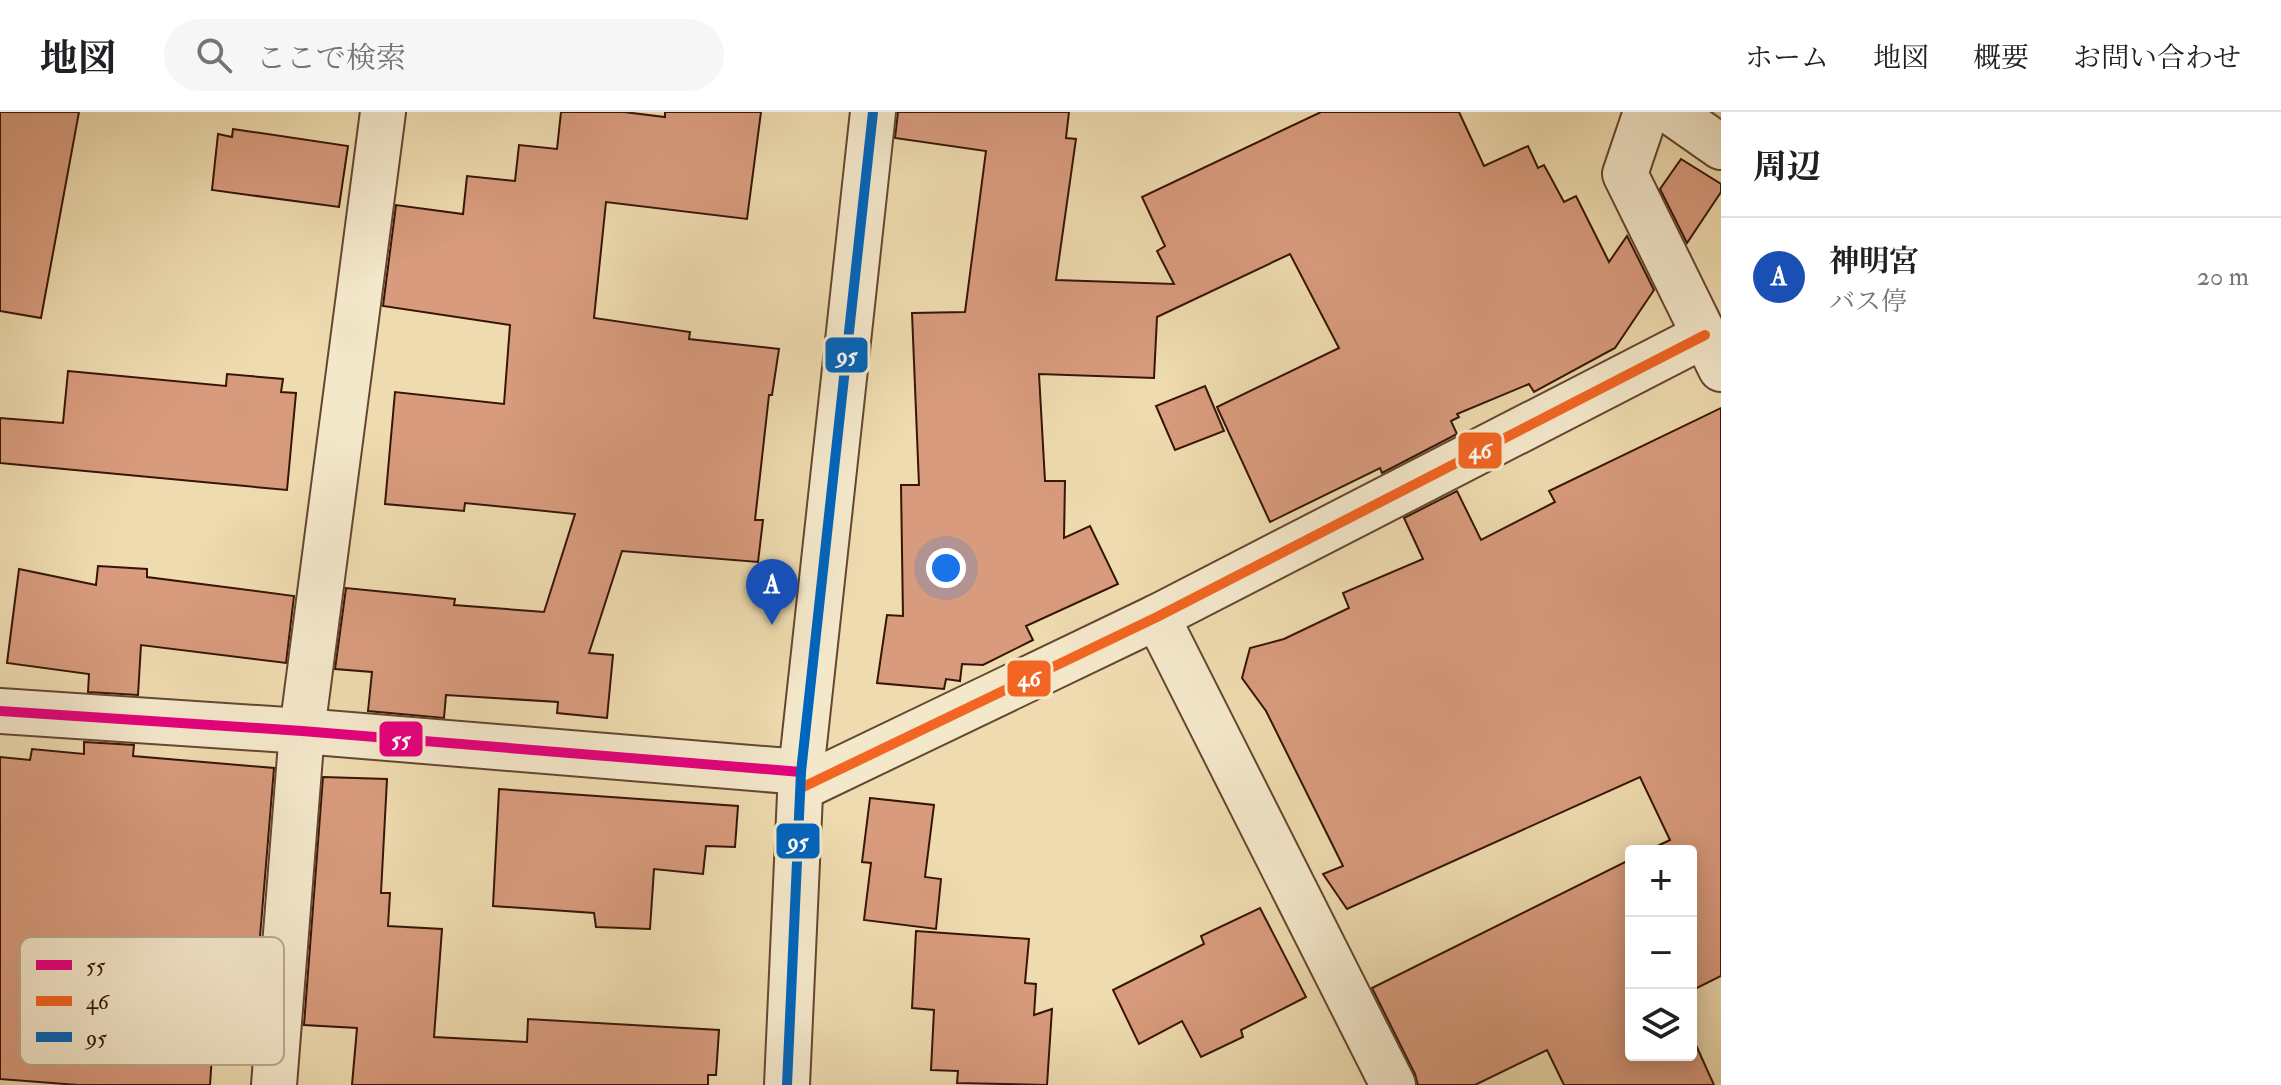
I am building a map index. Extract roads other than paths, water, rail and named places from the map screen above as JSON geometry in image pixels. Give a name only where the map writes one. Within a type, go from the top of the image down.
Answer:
[{"type":"street","points":[[284,959],[302,731],[383,112]]},
{"type":"street","points":[[787,1085],[801,780],[873,112]]},
{"type":"street","points":[[0,711],[302,731],[801,780],[1157,617],[1713,352],[1625,174],[1646,112]]},
{"type":"street","points":[[1671,112],[1721,147]]},
{"type":"street","points":[[1157,617],[1393,1085]]},
{"type":"street","points":[[274,1085],[276,1065]]},
{"type":"place","name":"神明宮","points":[[772,625]]}]
